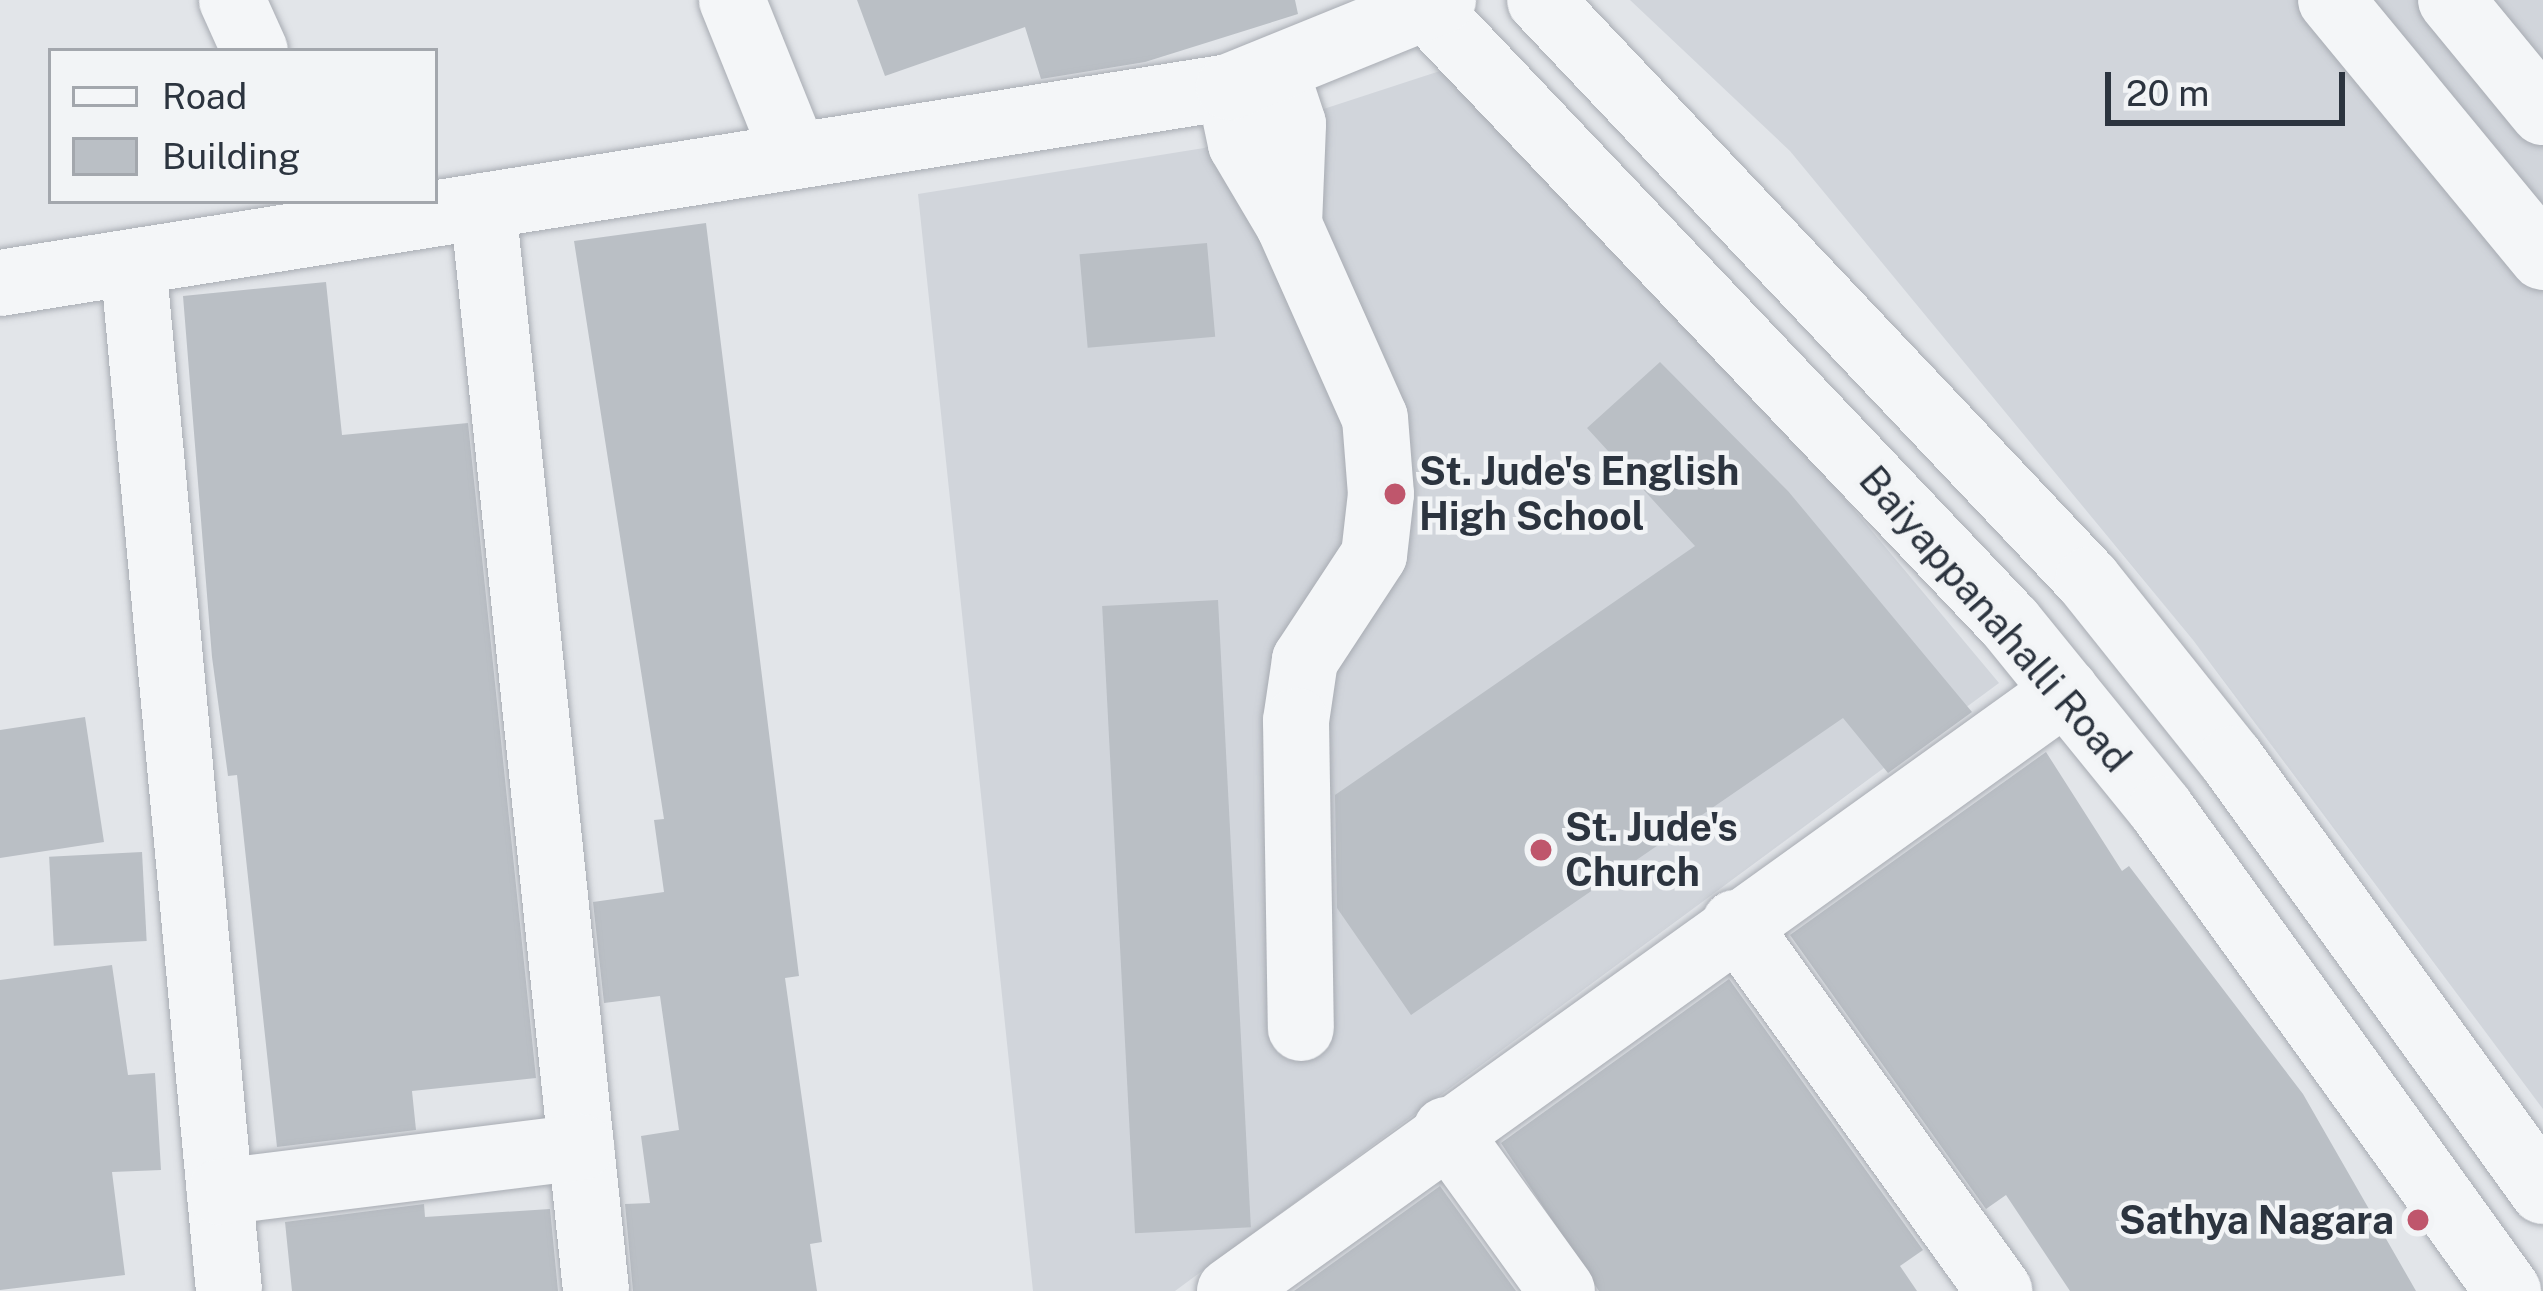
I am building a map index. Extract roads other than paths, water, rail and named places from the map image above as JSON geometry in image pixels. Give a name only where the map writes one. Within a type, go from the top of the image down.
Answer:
[{"type":"street","points":[[232,0],[254,48]]},
{"type":"street","points":[[732,0],[795,156]]},
{"type":"street","points":[[1540,0],[2088,580],[2230,759],[2543,1191]]},
{"type":"street","points":[[2331,0],[2543,257]]},
{"type":"street","points":[[2451,0],[2543,112]]},
{"type":"street","points":[[0,284],[133,262],[329,215],[483,206],[1252,78],[1431,4]]},
{"type":"street","name":"Baiyappanahalli Road","points":[[1431,4],[2066,692],[2508,1291]]},
{"type":"street","points":[[1252,78],[1293,124],[1289,225],[1375,418],[1381,494],[1373,556],[1304,660],[1296,721],[1301,1028]]},
{"type":"street","points":[[483,206],[596,1291]]},
{"type":"street","points":[[133,262],[230,1291]]},
{"type":"street","points":[[1230,1291],[1735,923],[2066,692]]},
{"type":"street","points":[[1735,923],[1999,1291]]},
{"type":"street","points":[[1447,1130],[1562,1291]]},
{"type":"street","points":[[220,1192],[581,1147]]},
{"type":"place","name":"St. Jude's English High School","points":[[1395,494]]},
{"type":"place","name":"St. Jude's Church","points":[[1541,850]]},
{"type":"place","name":"Sathya Nagara","points":[[2418,1220]]}]
